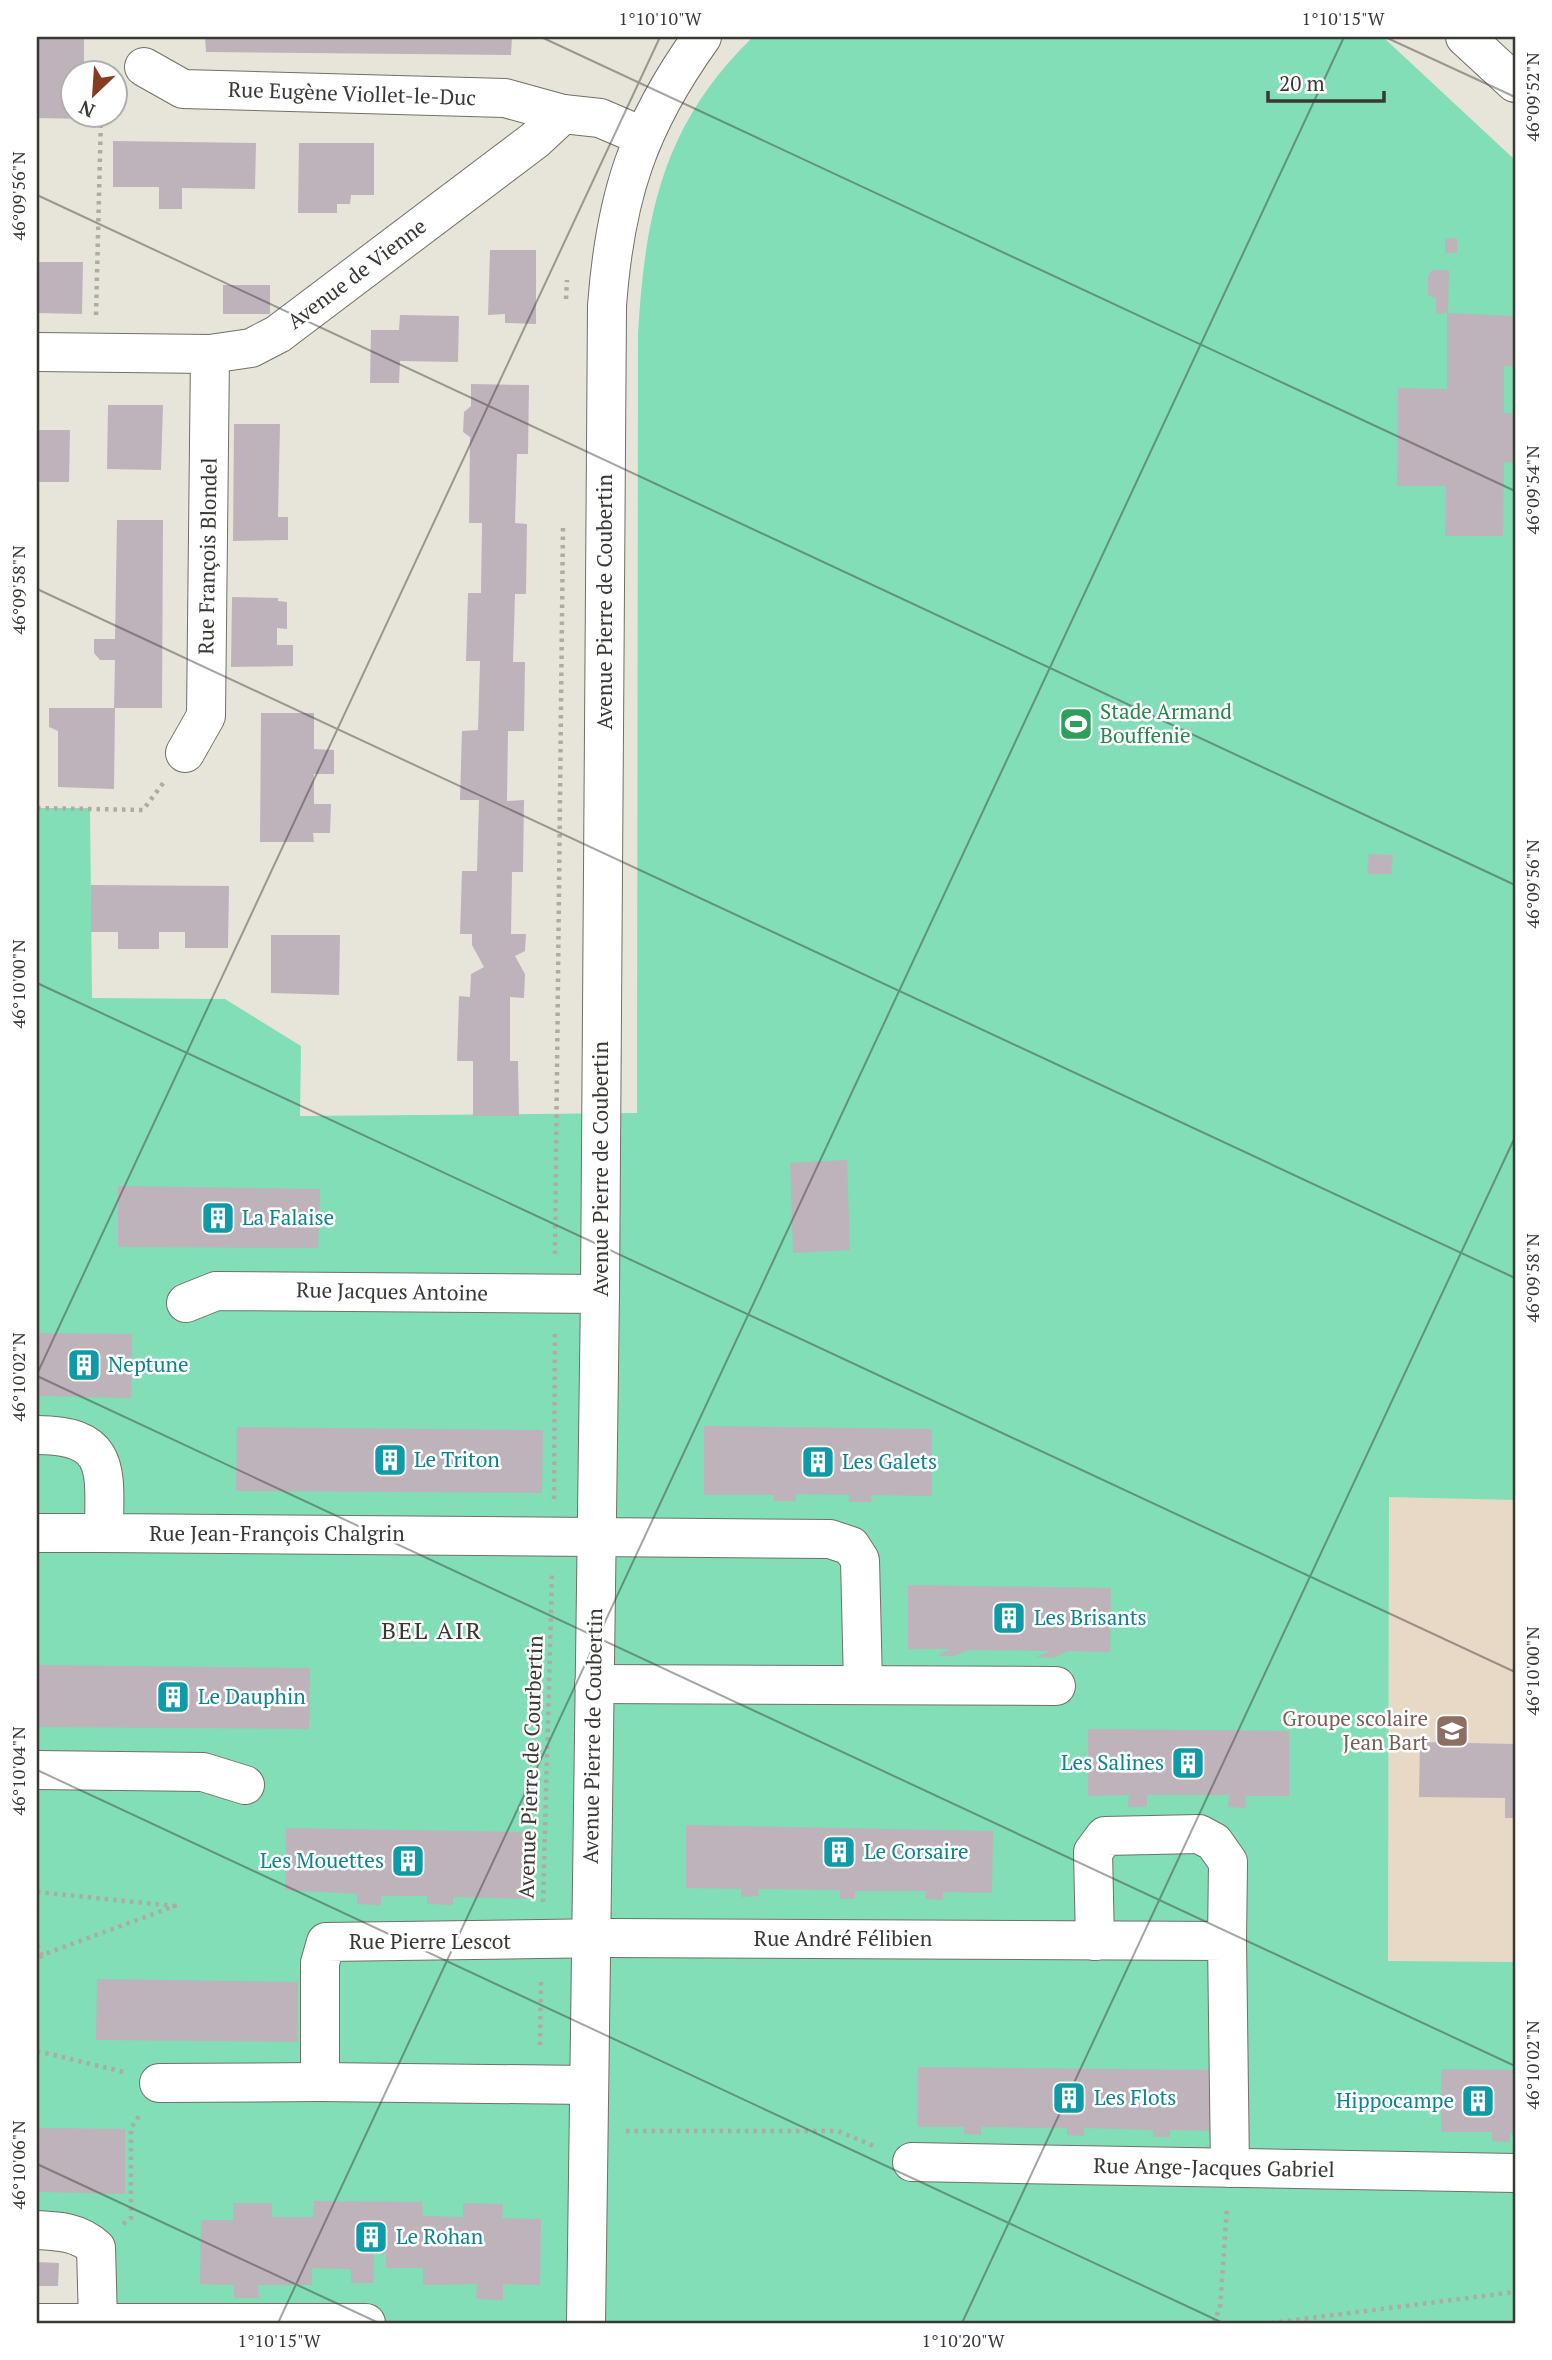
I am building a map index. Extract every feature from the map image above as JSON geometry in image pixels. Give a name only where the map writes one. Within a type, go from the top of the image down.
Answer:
[{"type":"street","name":"Avenue Pierre de Coubertin","points":[[586,2323],[600,1294],[607,306],[618,211],[642,136],[702,37]]},
{"type":"street","points":[[1465,37],[1515,83]]},
{"type":"street","name":"Rue Eugène Viollet-le-Duc","points":[[144,67],[183,89],[505,98],[563,114]]},
{"type":"street","points":[[563,114],[600,118],[642,136]]},
{"type":"street","name":"Avenue de Vienne","points":[[37,352],[210,355],[251,348],[278,334],[524,148],[563,114]]},
{"type":"street","name":"Rue François Blondel","points":[[185,753],[206,716],[210,355]]},
{"type":"street","name":"Rue Jacques Antoine","points":[[186,1303],[216,1291],[600,1294]]},
{"type":"street","points":[[37,1436],[77,1440],[95,1452],[104,1469],[104,1533]]},
{"type":"street","name":"Rue Jean-François Chalgrin","points":[[37,1533],[830,1539],[850,1546],[860,1560],[863,1684]]},
{"type":"street","points":[[594,1684],[1056,1686]]},
{"type":"street","points":[[37,1770],[203,1772],[245,1785]]},
{"type":"street","points":[[1095,1941],[1093,1852],[1105,1836],[1199,1834],[1214,1842],[1228,1862],[1230,2168]]},
{"type":"street","name":"Rue Pierre Lescot","points":[[320,2082],[320,1963],[326,1942],[591,1939]]},
{"type":"street","name":"Rue André Félibien","points":[[591,1939],[1227,1941]]},
{"type":"street","points":[[159,2082],[588,2085]]},
{"type":"street","name":"Rue Ange-Jacques Gabriel","points":[[912,2162],[1515,2173]]},
{"type":"street","points":[[37,2230],[61,2231],[86,2238],[96,2248],[98,2322]]},
{"type":"street","points":[[37,2323],[366,2323]]},
{"type":"path","points":[[94,351],[101,130]]},
{"type":"path","points":[[37,808],[143,810],[185,753]]},
{"type":"path","name":"Avenue Pierre de Courbertin","points":[[539,2084],[554,1536],[555,1293]]},
{"type":"path","points":[[37,1892],[175,1906],[42,1955],[37,1961]]},
{"type":"path","points":[[37,1945],[42,1955]]},
{"type":"path","points":[[37,2052],[99,2064],[159,2082],[131,2128],[131,2218],[96,2248]]},
{"type":"path","points":[[588,2131],[838,2131],[912,2162]]},
{"type":"path","points":[[1213,2323],[1220,2308],[1230,2168]]},
{"type":"path","points":[[1270,2323],[1515,2292]]},
{"type":"shaded area","name":"Groupe scolaire Jean Bart","points":[[1389,1496],[1515,1500],[1515,1962],[1388,1962]]},
{"type":"green space","points":[[753,37],[1383,37],[1515,160],[1515,1500],[1389,1497],[1388,1961],[1515,1962],[1515,2323],[98,2322],[96,2248],[37,2230],[37,808],[90,808],[92,998],[225,999],[301,1046],[300,1116],[637,1113],[638,334],[641,290],[654,210],[664,173],[679,138],[698,103]]},
{"type":"building","points":[[37,37],[84,37],[84,60],[60,60],[60,118],[37,118]]},
{"type":"building","points":[[205,37],[512,37],[511,55],[206,52]]},
{"type":"building","points":[[113,141],[256,143],[255,189],[182,188],[182,209],[159,209],[159,187],[113,187]]},
{"type":"building","points":[[299,143],[374,143],[374,195],[351,195],[350,204],[337,204],[337,213],[298,213]]},
{"type":"building","points":[[1457,238],[1457,253],[1445,253],[1445,239]]},
{"type":"building","points":[[490,250],[536,250],[536,324],[505,323],[505,314],[488,315]]},
{"type":"building","points":[[37,262],[83,262],[82,314],[37,313]]},
{"type":"building","points":[[1433,270],[1449,270],[1448,313],[1515,316],[1515,366],[1504,366],[1504,413],[1515,413],[1515,463],[1504,462],[1503,536],[1445,536],[1446,486],[1397,486],[1398,388],[1447,389],[1447,313],[1436,314],[1436,299],[1428,295],[1428,275]]},
{"type":"building","points":[[223,285],[270,285],[270,314],[223,314]]},
{"type":"building","points":[[400,315],[459,316],[458,362],[400,361],[399,383],[370,383],[371,330],[399,330]]},
{"type":"building","points":[[471,384],[529,385],[528,454],[517,454],[515,523],[527,524],[526,594],[515,594],[513,662],[525,662],[524,731],[508,731],[507,801],[524,800],[523,872],[512,872],[511,934],[526,934],[525,951],[515,956],[525,974],[524,998],[510,997],[510,1061],[518,1061],[519,1116],[473,1116],[473,1061],[457,1061],[459,996],[470,997],[471,974],[484,967],[472,945],[472,934],[460,934],[462,871],[477,871],[479,800],[460,800],[462,731],[478,730],[480,661],[466,661],[468,593],[481,593],[482,523],[469,523],[470,437],[463,432],[464,412],[471,406]]},
{"type":"building","points":[[108,405],[163,405],[161,470],[107,469]]},
{"type":"building","points":[[234,424],[280,424],[278,517],[288,517],[288,540],[233,541]]},
{"type":"building","points":[[37,430],[70,430],[69,482],[37,482]]},
{"type":"building","points":[[117,520],[163,520],[162,708],[114,708],[115,660],[100,660],[94,653],[94,639],[115,639]]},
{"type":"building","points":[[232,597],[278,598],[278,601],[287,602],[287,629],[277,628],[277,645],[293,645],[293,666],[231,667]]},
{"type":"building","points":[[49,708],[115,708],[114,789],[58,787],[58,731],[49,727]]},
{"type":"building","points":[[261,713],[314,713],[314,749],[334,750],[334,774],[314,774],[314,804],[331,804],[330,833],[313,833],[314,842],[260,842]]},
{"type":"building","points":[[1369,854],[1393,855],[1391,874],[1367,874]]},
{"type":"building","points":[[91,885],[229,886],[228,948],[185,948],[185,932],[159,932],[159,949],[118,949],[118,932],[91,932]]},
{"type":"building","points":[[271,935],[340,935],[339,995],[271,993]]},
{"type":"building","points":[[847,1160],[850,1250],[793,1253],[790,1163]]},
{"type":"building","name":"La Falaise","points":[[118,1186],[320,1189],[318,1248],[118,1247]]},
{"type":"building","name":"Neptune","points":[[37,1333],[132,1334],[131,1398],[37,1396]]},
{"type":"building","name":"Les Galets","points":[[704,1426],[932,1429],[932,1496],[871,1495],[871,1502],[849,1502],[849,1495],[796,1494],[796,1501],[774,1501],[774,1495],[704,1495]]},
{"type":"building","name":"Le Triton","points":[[237,1427],[543,1430],[542,1493],[236,1491]]},
{"type":"building","name":"Les Brisants","points":[[908,1585],[1111,1588],[1110,1652],[1068,1651],[1053,1658],[1036,1657],[1050,1651],[968,1650],[954,1656],[937,1656],[950,1649],[908,1649]]},
{"type":"building","name":"Le Dauphin","points":[[37,1665],[310,1668],[309,1729],[37,1727]]},
{"type":"building","name":"Les Salines","points":[[1088,1729],[1289,1731],[1289,1796],[1246,1796],[1245,1808],[1228,1807],[1229,1795],[1147,1795],[1147,1807],[1128,1807],[1129,1795],[1088,1796]]},
{"type":"building","points":[[1420,1742],[1515,1744],[1515,1818],[1505,1818],[1505,1798],[1419,1797]]},
{"type":"building","name":"Le Corsaire","points":[[686,1825],[993,1831],[992,1893],[943,1892],[943,1900],[925,1899],[926,1891],[855,1891],[855,1899],[840,1899],[840,1890],[758,1889],[759,1896],[741,1897],[741,1889],[686,1888]]},
{"type":"building","name":"Les Mouettes","points":[[286,1828],[530,1832],[529,1899],[453,1897],[453,1905],[427,1904],[427,1896],[381,1896],[381,1905],[357,1904],[357,1894],[285,1890]]},
{"type":"building","points":[[97,1979],[298,1982],[297,2042],[96,2040]]},
{"type":"building","name":"Les Flots","points":[[918,2067],[1221,2070],[1221,2131],[1170,2130],[1170,2137],[1153,2137],[1153,2130],[1084,2128],[1084,2136],[1067,2135],[1067,2128],[981,2127],[981,2135],[964,2134],[964,2127],[917,2127]]},
{"type":"building","name":"Hippocampe","points":[[1441,2069],[1515,2070],[1515,2133],[1510,2133],[1510,2142],[1492,2141],[1492,2132],[1441,2132]]},
{"type":"building","points":[[37,2128],[125,2129],[125,2194],[37,2192]]},
{"type":"building","name":"Le Rohan","points":[[314,2201],[422,2202],[423,2216],[463,2217],[463,2203],[503,2204],[502,2218],[541,2219],[540,2285],[503,2284],[503,2300],[476,2299],[477,2284],[423,2285],[423,2268],[386,2268],[386,2254],[374,2254],[373,2283],[351,2283],[351,2269],[312,2268],[312,2285],[258,2285],[259,2298],[234,2298],[234,2285],[200,2284],[201,2220],[233,2220],[233,2203],[272,2203],[272,2217],[313,2217]]},
{"type":"building","points":[[37,2262],[59,2263],[58,2286],[37,2286]]},
{"type":"place","name":"Stade Armand Bouffenie","points":[[1076,724]]},
{"type":"place","name":"La Falaise","points":[[218,1218]]},
{"type":"place","name":"Neptune","points":[[84,1365]]},
{"type":"place","name":"Le Triton","points":[[390,1460]]},
{"type":"place","name":"Les Galets","points":[[818,1462]]},
{"type":"place","name":"Les Brisants","points":[[1009,1618]]},
{"type":"place","name":"Le Dauphin","points":[[173,1697]]},
{"type":"place","name":"Groupe scolaire Jean Bart","points":[[1452,1731]]},
{"type":"place","name":"Les Salines","points":[[1188,1763]]},
{"type":"place","name":"Le Corsaire","points":[[839,1852]]},
{"type":"place","name":"Les Mouettes","points":[[408,1861]]},
{"type":"place","name":"Les Flots","points":[[1069,2098]]},
{"type":"place","name":"Hippocampe","points":[[1478,2101]]},
{"type":"place","name":"Le Rohan","points":[[371,2237]]},
{"type":"district","name":"BEL AIR","points":[[432,1631]]}]
